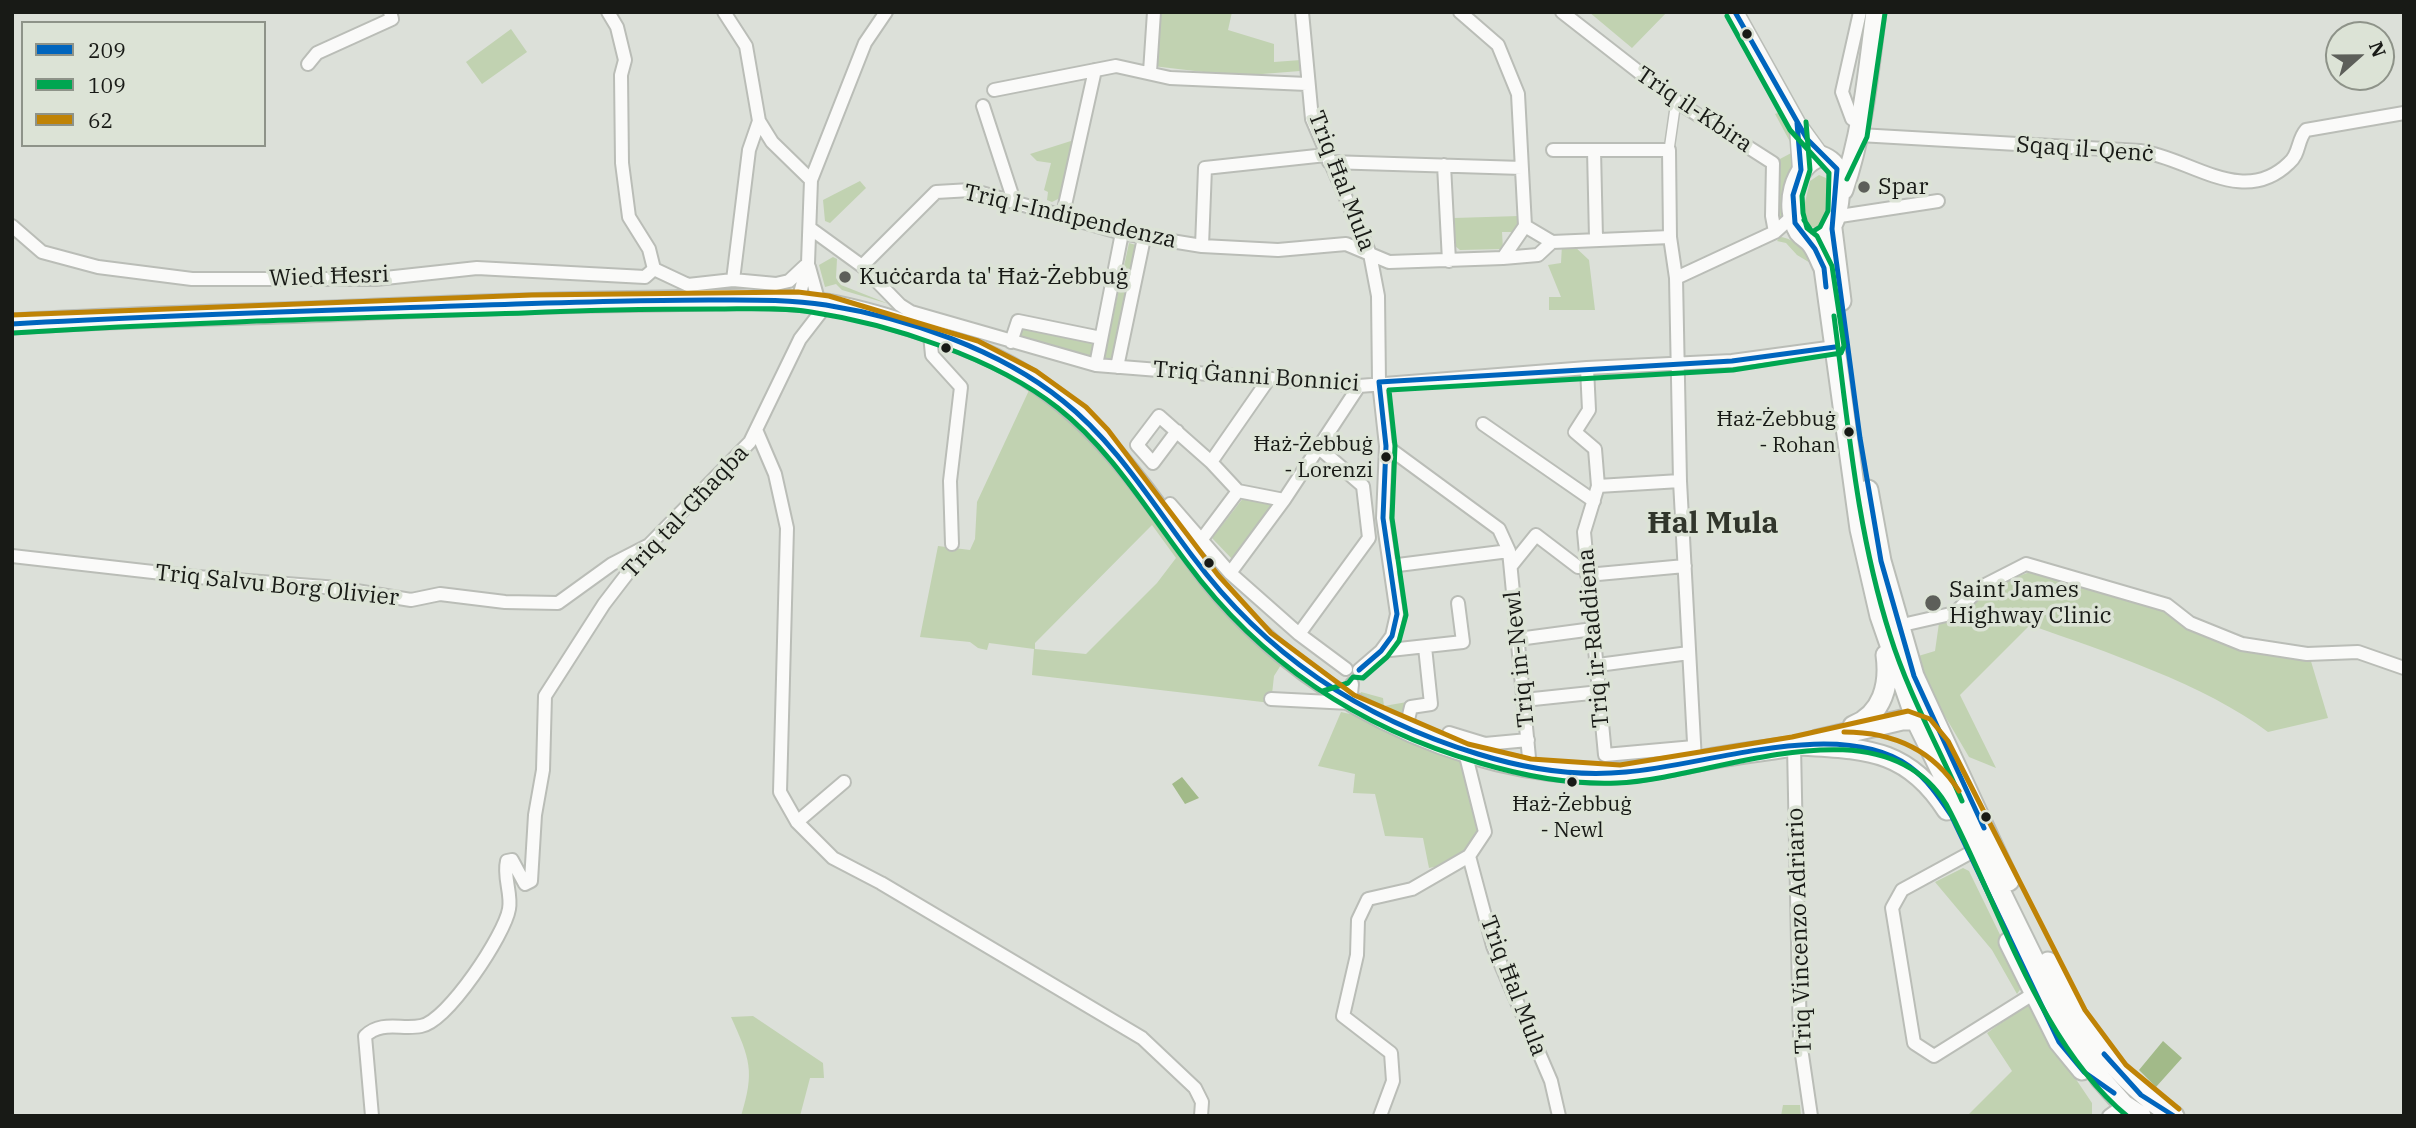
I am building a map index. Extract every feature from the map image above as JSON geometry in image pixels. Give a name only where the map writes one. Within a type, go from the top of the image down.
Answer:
[{"type":"main road","points":[[1807,240],[1823,240],[1836,222],[1856,127],[1873,12]]},
{"type":"main road","points":[[1856,127],[1830,163],[1836,250],[1870,504],[1898,626],[1914,676],[1992,847]]},
{"type":"main road","points":[[1798,745],[1859,724],[1878,706],[1884,694],[1888,674],[1880,616],[1860,529],[1824,268],[1794,215],[1793,195],[1801,170],[1808,162],[1830,163]]},
{"type":"main road","points":[[12,324],[126,316],[485,303],[799,301],[823,304],[975,349],[1040,384],[1080,414],[1145,490],[1224,596],[1265,639],[1320,683],[1350,680],[1406,728],[1465,752],[1530,768],[1620,774],[1695,754],[1859,741],[1902,750],[1927,765],[1950,792]]},
{"type":"main road","points":[[1880,616],[1914,720],[2063,1019],[2115,1105]]},
{"type":"main road","points":[[1798,745],[1876,725],[1914,720],[1937,739],[2059,984],[2085,1028],[2109,1061],[2141,1095],[2174,1116]]},
{"type":"main road","points":[[1798,745],[1864,749],[1897,759],[1936,792],[2033,994],[2059,1042],[2115,1105],[2141,1116]]},
{"type":"street","points":[[308,64],[317,53],[392,19],[390,12]]},
{"type":"street","points":[[608,12],[617,27],[625,60],[621,75],[622,163],[629,217],[649,250],[654,269],[688,285],[733,280],[776,284],[789,281],[808,263]]},
{"type":"street","points":[[724,12],[747,46],[759,121],[772,142],[811,180]]},
{"type":"street","points":[[799,301],[808,263],[811,180],[865,43],[886,12]]},
{"type":"street","points":[[1150,72],[1154,12]]},
{"type":"street","name":"Triq Ħal Mula","points":[[1302,12],[1312,119],[1370,254],[1378,296],[1379,382],[1386,446],[1384,518],[1397,614],[1392,636],[1381,651],[1350,680],[1320,683]]},
{"type":"street","points":[[1460,12],[1498,45],[1518,94],[1525,226],[1503,258]]},
{"type":"street","name":"Triq il-Kbira","points":[[1562,12],[1676,101],[1773,163],[1772,216],[1775,232]]},
{"type":"street","points":[[1735,12],[1797,122],[1830,163]]},
{"type":"street","points":[[1856,127],[1842,92],[1860,12]]},
{"type":"street","points":[[994,90],[1116,66],[1170,78],[1307,84]]},
{"type":"street","points":[[1063,214],[1095,70]]},
{"type":"street","points":[[1676,101],[1669,150],[1670,237],[1676,278],[1680,481],[1695,754]]},
{"type":"street","points":[[983,106],[1014,201]]},
{"type":"street","name":"Sqaq il-Qenċ","points":[[1856,127],[2140,151],[2173,158],[2238,184],[2255,182],[2284,168],[2298,152],[2306,130],[2404,113]]},
{"type":"street","points":[[733,280],[749,150],[759,121]]},
{"type":"street","points":[[1797,122],[1801,170]]},
{"type":"street","points":[[1553,150],[1669,150]]},
{"type":"street","points":[[1594,150],[1596,239]]},
{"type":"street","points":[[1202,246],[1205,169],[1327,159],[1522,168]]},
{"type":"street","points":[[1444,165],[1449,261]]},
{"type":"street","name":"Triq l-Indipendenza","points":[[862,266],[936,192],[971,190],[1063,214],[1122,233],[1202,246],[1278,250],[1346,244],[1388,262],[1538,255],[1552,242]]},
{"type":"street","points":[[1836,222],[1938,201]]},
{"type":"street","points":[[1676,278],[1775,232],[1794,215]]},
{"type":"street","name":"Wied Ħesri","points":[[12,226],[42,252],[98,267],[192,279],[376,279],[477,268],[645,277],[654,269]]},
{"type":"street","points":[[1525,226],[1552,242],[1670,237]]},
{"type":"street","name":"Triq Ġanni Bonnici","points":[[811,229],[862,266],[900,305],[911,312],[1096,365],[1359,386],[1379,382],[1587,368],[1732,361],[1835,347]]},
{"type":"street","points":[[1775,232],[1807,240]]},
{"type":"street","points":[[1096,365],[1122,233]]},
{"type":"street","points":[[1117,367],[1144,238]]},
{"type":"street","points":[[808,263],[823,304]]},
{"type":"street","name":"Triq tal-Għaqba","points":[[372,1116],[364,1054],[365,1036],[372,1029],[386,1026],[421,1026],[437,1020],[476,972],[507,920],[510,905],[507,861],[512,860],[517,865],[524,884],[531,881],[535,815],[543,770],[545,696],[604,604],[650,544],[753,437],[800,339],[823,304]]},
{"type":"street","points":[[1011,342],[1018,321],[1101,338]]},
{"type":"street","points":[[930,335],[932,355],[961,387],[950,481],[952,544]]},
{"type":"street","name":"Triq ir-Raddiena","points":[[1587,368],[1589,410],[1575,432],[1595,449],[1598,486],[1584,532],[1583,571],[1598,665],[1605,755],[1695,754]]},
{"type":"street","points":[[1211,462],[1268,380]]},
{"type":"street","points":[[1230,573],[1320,448],[1359,386]]},
{"type":"street","points":[[1483,424],[1594,501]]},
{"type":"street","points":[[1181,435],[1238,491],[1284,500]]},
{"type":"street","points":[[753,437],[775,474],[787,528],[780,792],[797,822],[833,858],[881,883],[1142,1038],[1195,1088],[1202,1102],[1201,1116]]},
{"type":"street","points":[[1386,446],[1499,529],[1509,551],[1390,566]]},
{"type":"street","points":[[1298,634],[1369,538],[1363,486],[1320,448]]},
{"type":"street","points":[[1598,486],[1680,481]]},
{"type":"street","points":[[1202,538],[1238,491]]},
{"type":"street","points":[[1170,504],[1230,573],[1350,680]]},
{"type":"street","points":[[1511,566],[1536,535],[1583,571],[1685,566]]},
{"type":"street","name":"Triq Salvu Borg Olivier","points":[[12,556],[197,578],[338,588],[411,600],[440,594],[505,602],[558,604],[612,564],[650,544]]},
{"type":"street","name":"Triq in-Newl","points":[[1509,551],[1530,768]]},
{"type":"street","points":[[1898,626],[1955,613],[1981,587],[2026,564],[2167,605],[2190,623],[2242,644],[2307,654],[2358,652],[2404,667]]},
{"type":"street","points":[[1381,651],[1463,642],[1458,603]]},
{"type":"street","points":[[1518,639],[1593,629]]},
{"type":"street","points":[[1406,728],[1411,707],[1431,704],[1425,647]]},
{"type":"street","points":[[1598,665],[1689,653]]},
{"type":"street","points":[[1271,699],[1350,680]]},
{"type":"street","points":[[1524,700],[1600,692]]},
{"type":"street","points":[[1449,733],[1485,744],[1528,740]]},
{"type":"street","name":"Triq Vincenzo Adriario","points":[[1798,745],[1800,1041],[1811,1116]]},
{"type":"street","points":[[1380,1116],[1393,1081],[1391,1053],[1343,1016],[1357,954],[1358,920],[1367,899],[1412,889],[1469,856],[1485,831],[1465,752]]},
{"type":"street","points":[[797,822],[845,782]]},
{"type":"street","points":[[1968,854],[1902,890],[1892,908],[1914,1043],[1934,1056],[2033,994]]},
{"type":"street","name":"Triq Ħal Mula","points":[[1469,856],[1493,946],[1551,1082],[1559,1116]]},
{"type":"shaded area","points":[[1156,12],[1232,12],[1228,30],[1274,44],[1274,62],[1301,60],[1300,71],[1237,76],[1153,66]]},
{"type":"shaded area","points":[[1589,12],[1667,12],[1632,48]]},
{"type":"shaded area","points":[[511,29],[527,52],[482,84],[466,62]]},
{"type":"shaded area","points":[[1783,111],[1797,140],[1786,217],[1782,221],[1777,215],[1778,160],[1795,151],[1775,114]]},
{"type":"shaded area","points":[[1074,140],[1060,198],[1052,202],[1047,200],[1048,192],[1044,190],[1051,163],[1037,161],[1030,154]]},
{"type":"shaded area","points":[[1819,175],[1826,178],[1830,198],[1828,211],[1818,229],[1806,225],[1802,215],[1810,181]]},
{"type":"shaded area","points":[[860,181],[866,188],[830,223],[825,221],[823,200]]},
{"type":"shaded area","points":[[1519,216],[1520,226],[1516,232],[1502,232],[1503,249],[1460,250],[1455,246],[1454,218]]},
{"type":"shaded area","points":[[1780,237],[1799,246],[1812,264],[1797,255],[1786,243],[1777,241]]},
{"type":"shaded area","points":[[1129,243],[1136,245],[1113,360],[1104,358]]},
{"type":"shaded area","points":[[1562,245],[1573,245],[1589,260],[1595,310],[1549,310],[1549,297],[1561,297],[1548,265],[1561,263]]},
{"type":"shaded area","points":[[833,257],[837,259],[836,278],[841,285],[889,304],[842,290],[836,284],[825,287],[819,265]]},
{"type":"shaded area","points":[[1022,324],[1096,342],[1093,356],[1019,339]]},
{"type":"shaded area","points":[[1031,386],[1088,433],[1238,626],[1281,665],[1274,676],[1271,703],[1032,675],[1034,649],[989,643],[987,650],[970,642],[920,637],[938,546],[970,550],[975,539],[977,502]],"holes":[[[1152,525],[1176,558],[1157,583],[1086,654],[1035,649],[1035,643]]]},
{"type":"shaded area","points":[[1244,497],[1274,504],[1232,559],[1212,538]]},
{"type":"shaded area","points":[[2035,570],[2310,658],[2328,718],[2268,732],[2243,715],[2185,684],[2030,625],[1960,695],[1996,768],[1969,757],[1922,677],[1915,657],[1935,651],[1939,623],[1959,619],[1993,586]]},
{"type":"shaded area","points":[[1361,692],[1383,698],[1384,706],[1407,702],[1401,717],[1397,718],[1359,696]]},
{"type":"shaded area","points":[[1341,712],[1359,716],[1461,760],[1479,834],[1465,853],[1437,872],[1434,867],[1429,868],[1423,838],[1385,836],[1375,794],[1353,793],[1355,774],[1318,766]]},
{"type":"shaded area","points":[[1684,752],[1688,757],[1611,766],[1610,759]]},
{"type":"shaded area","points":[[1182,777],[1199,798],[1185,804],[1172,784]]},
{"type":"shaded area","points":[[1963,868],[1969,871],[2024,984],[2017,994],[1992,950],[1935,882]]},
{"type":"shaded area","points":[[2026,1005],[2034,1007],[2065,1063],[2092,1103],[2092,1114],[1967,1116],[2012,1071],[1987,1033]]},
{"type":"shaded area","points":[[753,1016],[823,1063],[824,1078],[810,1078],[800,1116],[741,1116],[748,1087],[748,1065],[743,1044],[731,1017]]},
{"type":"shaded area","points":[[2163,1041],[2182,1058],[2156,1087],[2139,1070]]},
{"type":"shaded area","points":[[1783,1105],[1800,1105],[1801,1116],[1781,1116]]},
{"type":"transit line","name":"209","points":[[1735,12],[1807,139],[1837,169],[1832,229],[1860,438],[1881,561],[1914,676],[1984,828]]},
{"type":"transit line","name":"109","points":[[1847,179],[1867,137],[1885,13]]},
{"type":"transit line","name":"109","points":[[1727,16],[1790,130],[1829,173],[1828,211],[1820,227],[1812,232],[1804,220]]},
{"type":"transit line","name":"109","points":[[1323,691],[1348,683],[1353,677],[1363,678],[1387,657],[1399,641],[1406,615],[1392,518],[1395,446],[1389,390],[1733,370],[1841,353],[1844,346],[1832,266],[1817,236],[1807,228],[1803,213],[1802,196],[1810,170],[1806,122]]},
{"type":"transit line","name":"209","points":[[1797,123],[1801,170],[1793,195],[1795,223],[1815,249],[1824,268],[1826,287]]},
{"type":"transit line","name":"62","points":[[12,315],[532,295],[798,292],[829,296],[978,341],[1036,371],[1086,407],[1108,430],[1218,575],[1271,633],[1354,695],[1468,744],[1531,759],[1620,765],[1792,737],[1908,711],[1930,719],[1948,741],[2085,1010],[2126,1065],[2179,1109]]},
{"type":"transit line","name":"209","points":[[12,324],[516,304],[753,300],[812,303],[857,311],[951,338],[1010,366],[1063,401],[1117,455],[1193,557],[1221,592],[1252,624],[1284,653],[1319,679],[1395,722],[1478,754],[1533,768],[1570,772],[1626,772],[1810,744],[1846,745],[1880,752],[1909,766],[1927,782],[1951,815],[2059,1042],[2084,1072],[2114,1093]]},
{"type":"transit line","name":"109","points":[[13,333],[596,310],[764,309],[799,310],[842,318],[907,334],[940,346],[1004,374],[1058,408],[1095,442],[1187,563],[1247,632],[1317,688],[1394,731],[1436,749],[1497,768],[1582,783],[1617,783],[1657,778],[1794,752],[1839,750],[1881,755],[1917,772],[1946,804],[2044,1011],[2068,1050],[2096,1085],[2127,1116]]},
{"type":"transit line","name":"109","points":[[1834,316],[1861,517],[1879,596],[1905,678],[1962,801]]},
{"type":"transit line","name":"209","points":[[1379,382],[1732,361],[1835,347]]},
{"type":"transit line","name":"209","points":[[1359,670],[1381,651],[1392,636],[1397,614],[1383,518],[1386,446],[1379,382]]},
{"type":"transit line","name":"62","points":[[1844,732],[1879,735],[1910,746],[1937,764],[1959,791]]},
{"type":"transit line","name":"209","points":[[2104,1054],[2141,1095],[2174,1116]]},
{"type":"place","name":"Spar","points":[[1864,187]]},
{"type":"place","name":"Kuċċarda ta' Ħaż-Żebbuġ","points":[[845,277]]},
{"type":"place","name":"Ħaż-Żebbuġ - Rohan","points":[[1849,432]]},
{"type":"place","name":"Ħaż-Żebbuġ - Lorenzi","points":[[1386,457]]},
{"type":"place","name":"Saint James Highway Clinic","points":[[1933,603]]},
{"type":"place","name":"Ħaż-Żebbuġ - Newl","points":[[1572,782]]},
{"type":"district","name":"Ħal Mula","points":[[1713,524]]}]
